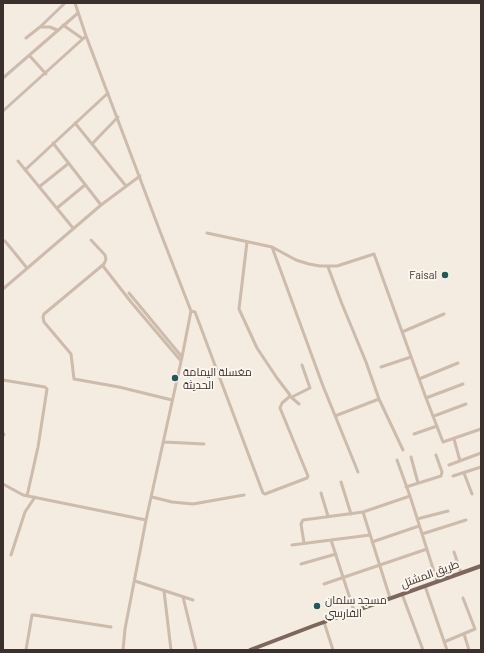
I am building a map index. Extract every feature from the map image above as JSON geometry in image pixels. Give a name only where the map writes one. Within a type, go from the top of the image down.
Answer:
[{"type":"main road","name":"طريق المشتل","points":[[250,650],[436,581],[481,566]]},
{"type":"street","points":[[26,38],[65,3]]},
{"type":"street","points":[[75,3],[84,38],[118,117],[191,310],[182,359],[146,520],[125,629],[123,650]]},
{"type":"street","points":[[3,78],[78,13]]},
{"type":"street","points":[[63,25],[84,38]]},
{"type":"street","points":[[40,26],[50,27],[57,30]]},
{"type":"street","points":[[3,110],[46,74],[84,38]]},
{"type":"street","points":[[29,55],[46,74]]},
{"type":"street","points":[[25,170],[108,93]]},
{"type":"street","points":[[92,144],[118,117]]},
{"type":"street","points":[[75,123],[126,186]]},
{"type":"street","points":[[53,143],[101,205]]},
{"type":"street","points":[[18,161],[73,228]]},
{"type":"street","points":[[39,186],[69,163]]},
{"type":"street","points":[[3,289],[64,238],[73,228],[140,176]]},
{"type":"street","points":[[57,208],[86,185]]},
{"type":"street","points":[[207,233],[272,247],[296,260],[328,267],[346,264],[374,254],[443,442],[481,429]]},
{"type":"street","points":[[91,240],[105,255],[105,262],[103,266],[43,315],[44,322],[71,354],[73,378],[172,400]]},
{"type":"street","points":[[5,241],[27,268]]},
{"type":"street","points":[[246,242],[239,309],[256,348],[277,378],[299,404]]},
{"type":"street","points":[[272,247],[335,416],[358,472]]},
{"type":"street","points":[[103,266],[131,302],[182,359]]},
{"type":"street","points":[[328,267],[366,362],[379,399],[403,450]]},
{"type":"street","points":[[129,293],[182,359]]},
{"type":"street","points":[[191,310],[195,312],[265,494],[307,478],[308,476],[280,408],[282,402],[291,396],[310,388],[302,365]]},
{"type":"street","points":[[402,332],[444,314]]},
{"type":"street","points":[[381,367],[411,356]]},
{"type":"street","points":[[420,379],[458,363]]},
{"type":"street","points":[[3,380],[45,387],[48,389],[38,447],[27,496]]},
{"type":"street","points":[[426,398],[463,384]]},
{"type":"street","points":[[335,416],[379,399]]},
{"type":"street","points":[[434,416],[466,404]]},
{"type":"street","points":[[414,434],[437,426]]},
{"type":"street","points":[[454,439],[460,461]]},
{"type":"street","points":[[164,442],[204,444]]},
{"type":"street","points":[[449,465],[481,453]]},
{"type":"street","points":[[406,487],[441,476],[442,472],[436,455]]},
{"type":"street","points":[[411,457],[418,483]]},
{"type":"street","points":[[397,460],[410,496],[436,581]]},
{"type":"street","points":[[453,476],[481,467]]},
{"type":"street","points":[[464,473],[472,494]]},
{"type":"street","points":[[341,482],[351,514]]},
{"type":"street","points":[[3,484],[27,496],[146,520]]},
{"type":"street","points":[[321,493],[328,516]]},
{"type":"street","points":[[152,497],[172,502],[192,504],[244,495]]},
{"type":"street","points":[[304,543],[301,522],[328,516],[363,512],[410,496]]},
{"type":"street","points":[[11,555],[25,512],[35,497]]},
{"type":"street","points":[[417,519],[448,511]]},
{"type":"street","points":[[363,512],[390,598]]},
{"type":"street","points":[[422,534],[466,520]]},
{"type":"street","points":[[372,542],[419,526]]},
{"type":"street","points":[[292,545],[370,535]]},
{"type":"street","points":[[331,540],[354,611]]},
{"type":"street","points":[[324,584],[427,549]]},
{"type":"street","points":[[454,552],[461,573]]},
{"type":"street","points":[[301,564],[336,554]]},
{"type":"street","points":[[135,581],[193,600]]},
{"type":"street","points":[[425,586],[447,650]]},
{"type":"street","points":[[164,591],[171,650]]},
{"type":"street","points":[[402,594],[423,650]]},
{"type":"street","points":[[183,597],[196,650]]},
{"type":"street","points":[[444,642],[473,630],[475,627],[464,598]]},
{"type":"street","points":[[26,650],[32,615],[111,627]]},
{"type":"street","points":[[324,622],[333,650]]},
{"type":"street","points":[[464,634],[469,650]]},
{"type":"place","name":"Faisal","points":[[445,275]]},
{"type":"place","name":"مغسلة اليمامة الحديثة","points":[[175,378]]},
{"type":"place","name":"مسجد سلمان الفارسي","points":[[317,606]]}]
